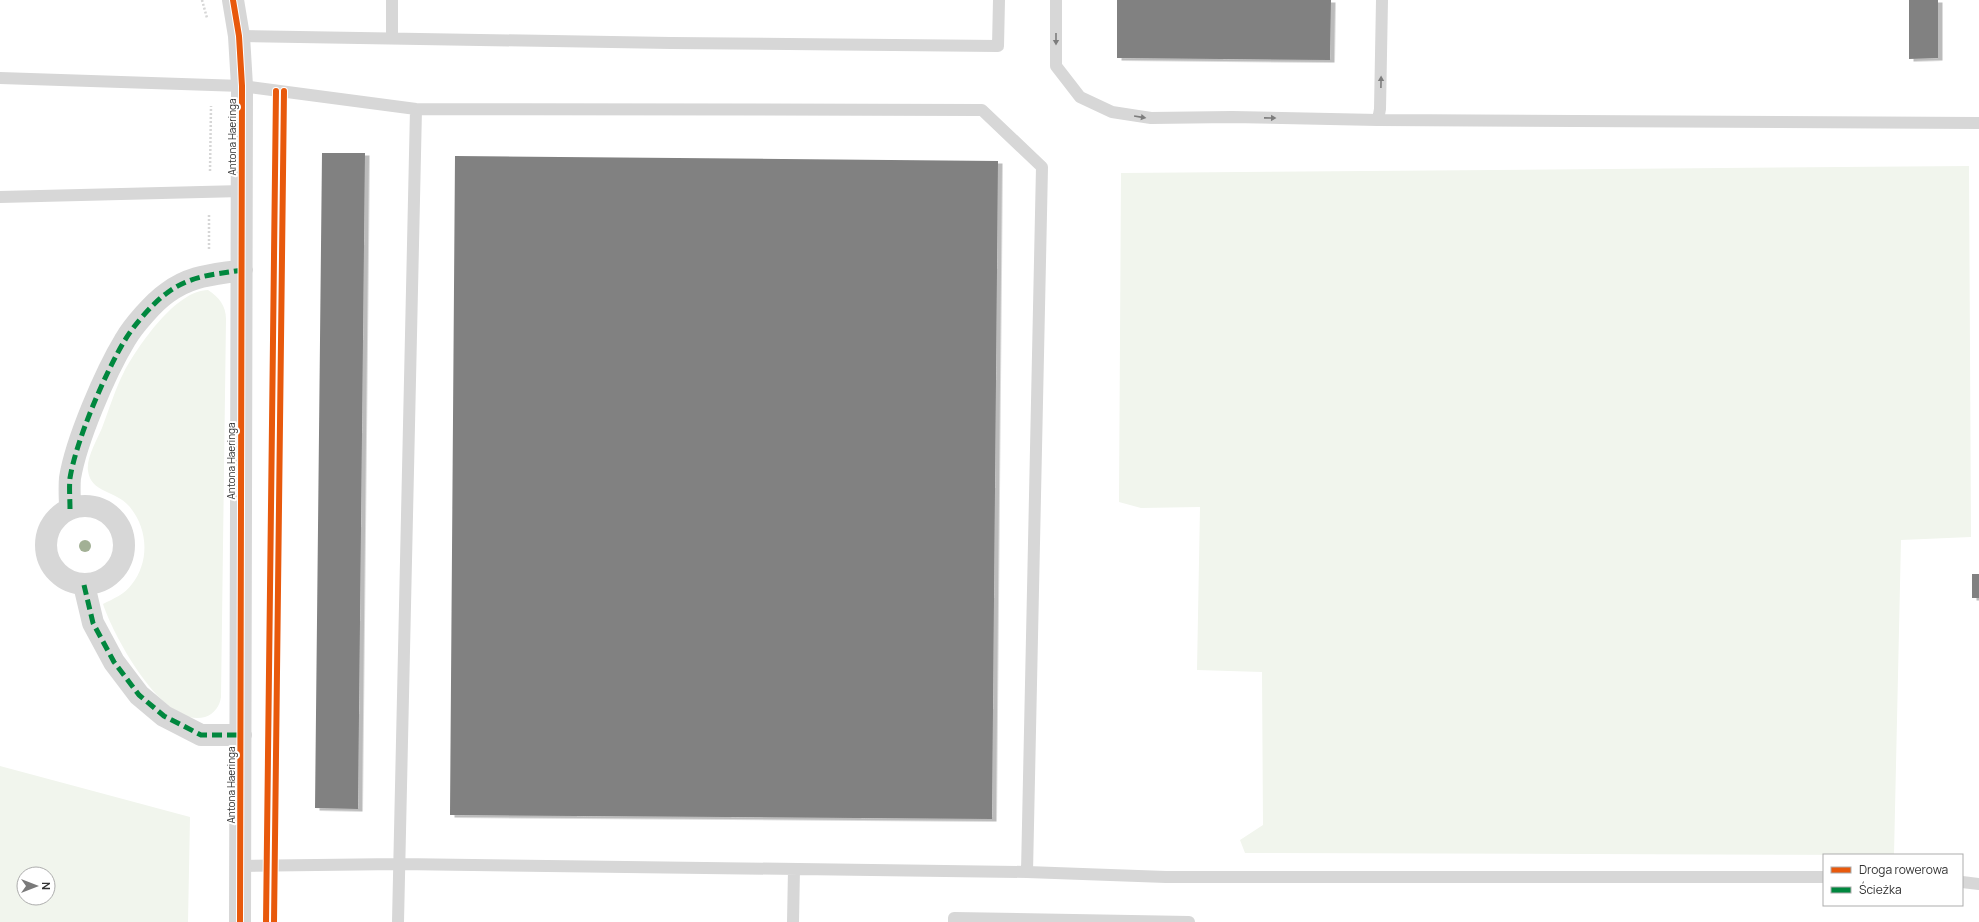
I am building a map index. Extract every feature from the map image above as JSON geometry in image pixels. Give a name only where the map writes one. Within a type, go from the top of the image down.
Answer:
[{"type":"street","name":"Antona Haeringa","points":[[233,0],[239,36],[242,86],[240,922]]},
{"type":"street","points":[[70,509],[70,479],[77,453],[108,374],[125,339],[166,293],[196,277],[242,270]]},
{"type":"street","points":[[79,506],[93,506],[105,511],[115,520],[122,531],[124,543],[123,555],[118,566],[110,576],[99,582],[84,584],[75,584],[63,578],[53,568],[47,556],[45,543],[48,530],[56,518],[70,509],[79,506]]},
{"type":"street","points":[[84,584],[93,623],[114,662],[139,695],[164,716],[202,735],[241,735]]},
{"type":"lane","points":[[392,0],[392,38]]},
{"type":"lane","points":[[239,36],[679,44],[998,46],[999,0]]},
{"type":"lane","points":[[1056,0],[1056,66],[1080,97],[1112,112],[1151,118],[1232,117],[1378,120],[1979,123]]},
{"type":"lane","points":[[1378,120],[1380,109],[1382,0]]},
{"type":"lane","points":[[0,78],[242,86],[416,110],[982,110],[1042,167],[1027,872]]},
{"type":"lane","points":[[398,922],[416,110]]},
{"type":"lane","points":[[0,197],[242,191]]},
{"type":"lane","points":[[241,866],[275,864],[399,864],[1027,872],[1173,877],[1823,877]]},
{"type":"lane","points":[[793,922],[794,870]]},
{"type":"lane","points":[[1963,882],[1979,884]]},
{"type":"lane","points":[[954,922],[954,918],[1189,922]]},
{"type":"path","points":[[202,0],[208,22]]},
{"type":"path","points":[[207,275],[211,85]]},
{"type":"path","points":[[274,922],[284,92]]},
{"type":"shaded area","points":[[1969,166],[1971,537],[1901,540],[1894,854],[1245,853],[1240,840],[1263,825],[1262,672],[1197,670],[1200,507],[1141,508],[1119,502],[1121,173]]},
{"type":"shaded area","points":[[208,290],[221,302],[226,314],[221,697],[218,706],[211,714],[205,717],[189,717],[173,709],[157,695],[142,677],[117,636],[103,604],[126,591],[138,575],[144,555],[143,534],[140,524],[129,506],[117,497],[94,484],[90,478],[88,466],[90,455],[118,385],[130,361],[159,321],[171,309],[183,299],[196,292]]},
{"type":"shaded area","points":[[0,766],[190,817],[188,922],[0,922]]},
{"type":"building","points":[[1117,0],[1331,0],[1330,60],[1117,58]]},
{"type":"building","points":[[1909,0],[1938,0],[1938,58],[1909,59]]},
{"type":"building","points":[[322,153],[365,153],[358,809],[315,808]]},
{"type":"building","points":[[455,156],[998,161],[992,819],[450,815]]},
{"type":"building","points":[[1972,574],[1979,574],[1979,598],[1972,598]]},
{"type":"marked path","points":[[70,509],[70,478],[78,445],[100,388],[117,354],[133,328],[156,302],[176,287],[194,279],[242,270]]},
{"type":"marked path","points":[[84,585],[93,623],[114,662],[139,695],[164,716],[201,735],[241,735]]},
{"type":"cycle path","points":[[233,0],[239,36],[242,86],[240,922]]},
{"type":"cycle path","points":[[266,922],[276,91]]},
{"type":"cycle path","points":[[274,922],[284,91]]}]
